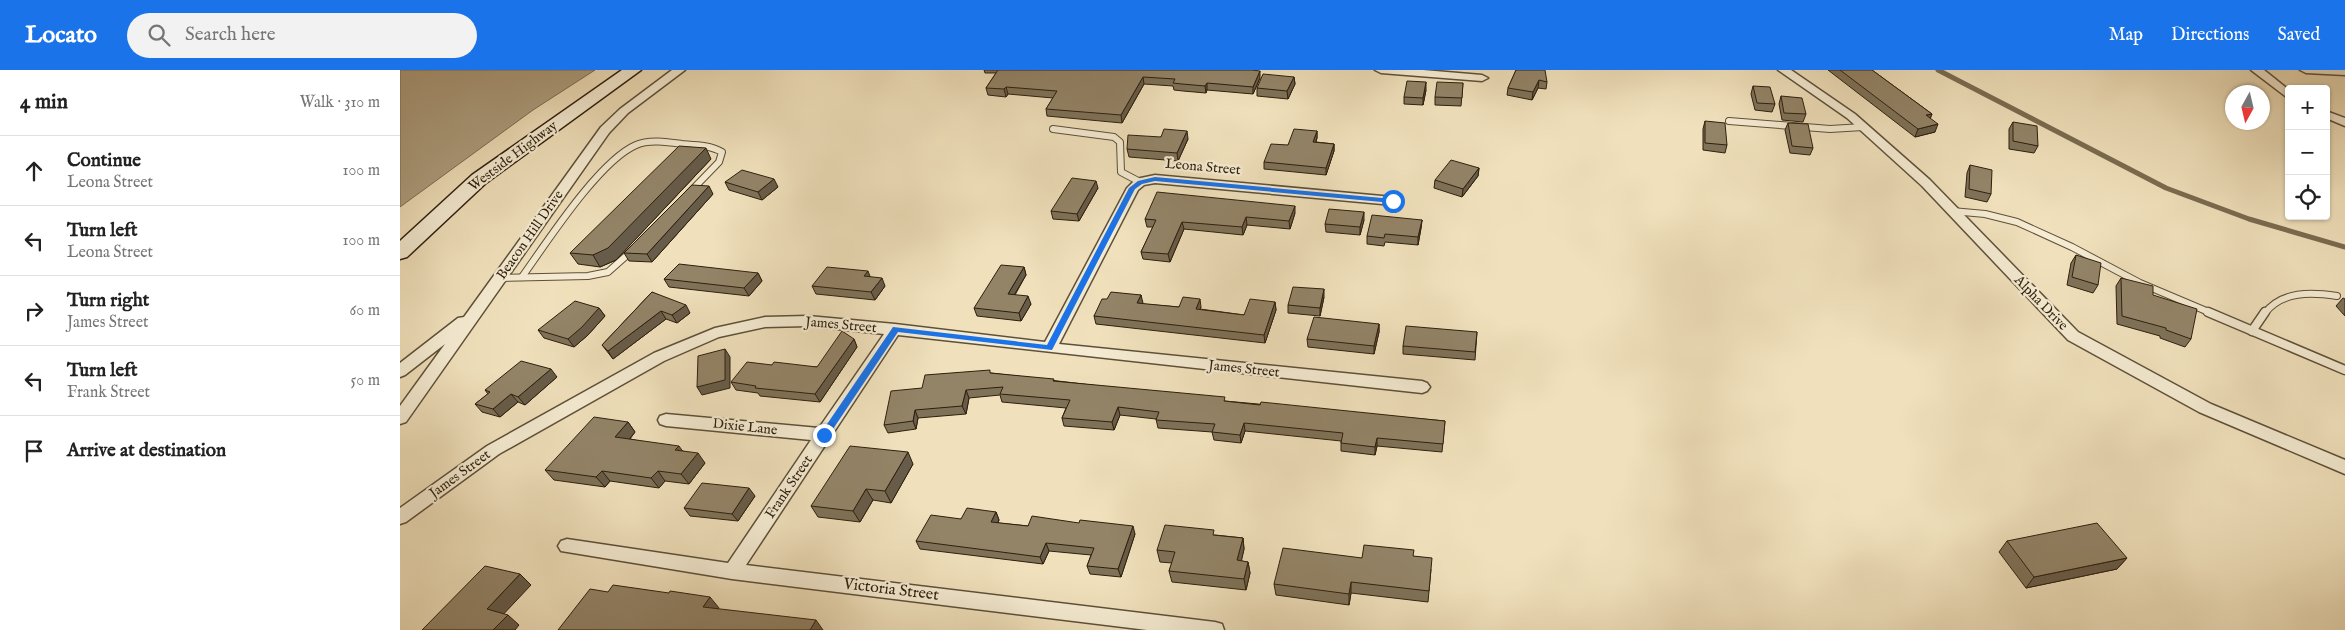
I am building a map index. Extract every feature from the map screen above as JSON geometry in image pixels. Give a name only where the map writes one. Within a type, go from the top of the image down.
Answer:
[{"type":"main road","name":"Westside Highway","points":[[400,252],[479,179],[633,70]]},
{"type":"street","name":"Beacon Hill Drive","points":[[400,418],[605,130],[624,111],[679,70]]},
{"type":"street","points":[[1381,70],[1482,78]]},
{"type":"street","name":"Alpha Drive","points":[[1784,70],[1851,116],[1926,184],[2073,336],[2205,408],[2345,467]]},
{"type":"street","points":[[2257,70],[2285,93]]},
{"type":"street","points":[[2306,70],[2345,72]]},
{"type":"street","points":[[2330,116],[2345,122]]},
{"type":"street","name":"Leona Street","points":[[1140,182],[1155,179],[1393,201]]},
{"type":"street","points":[[1049,348],[1133,188],[1140,182]]},
{"type":"street","points":[[400,371],[476,312]]},
{"type":"street","name":"James Street","points":[[400,517],[501,445],[659,357],[715,333],[765,322],[808,321],[896,329],[1049,348],[1422,387]]},
{"type":"street","name":"Frank Street","points":[[732,571],[896,329]]},
{"type":"street","name":"Dixie Lane","points":[[666,420],[824,435]]},
{"type":"street","name":"Victoria Street","points":[[567,546],[732,571],[1215,630]]},
{"type":"lane","points":[[1729,121],[1830,130],[1863,127]]},
{"type":"lane","points":[[1053,129],[1114,137],[1120,142],[1121,172],[1140,182]]},
{"type":"lane","points":[[522,277],[576,203],[610,165],[624,152],[637,144],[657,143],[714,147],[722,152],[719,162],[685,197]]},
{"type":"lane","points":[[1952,211],[1985,214],[2017,222],[2072,247],[2140,283],[2345,370]]},
{"type":"lane","points":[[500,278],[588,276],[608,272],[638,245]]},
{"type":"lane","points":[[2252,331],[2275,302],[2293,296],[2317,293],[2337,296]]},
{"type":"shaded area","points":[[400,70],[595,70],[533,110],[400,207]]},
{"type":"building","points":[[998,70],[1260,71],[1253,87],[1207,83],[1205,86],[1182,84],[1173,83],[1175,79],[1143,77],[1121,115],[1046,109],[1057,91],[1006,87],[1004,89],[986,88]]},
{"type":"building","points":[[1516,70],[1545,70],[1547,82],[1539,80],[1533,92],[1508,88]]},
{"type":"building","points":[[1840,70],[1872,70],[1932,114],[1926,115],[1938,124],[1918,129]]},
{"type":"building","points":[[1263,74],[1294,77],[1287,91],[1257,88]]},
{"type":"building","points":[[1407,81],[1426,82],[1423,98],[1404,97]]},
{"type":"building","points":[[1437,82],[1463,83],[1462,98],[1435,97]]},
{"type":"building","points":[[1753,86],[1770,87],[1775,104],[1757,103]]},
{"type":"building","points":[[1781,96],[1802,98],[1806,114],[1784,113]]},
{"type":"building","points":[[1705,121],[1725,123],[1727,145],[1705,143]]},
{"type":"building","points":[[2013,122],[2037,126],[2038,146],[2013,141]]},
{"type":"building","points":[[1788,123],[1808,124],[1813,148],[1792,146]]},
{"type":"building","points":[[1164,129],[1187,131],[1177,153],[1127,149],[1128,135],[1161,137]]},
{"type":"building","points":[[1294,129],[1317,131],[1313,142],[1334,144],[1326,168],[1264,162],[1271,144],[1288,145]]},
{"type":"building","points":[[679,146],[706,148],[608,248],[593,255],[570,253]]},
{"type":"building","points":[[1451,160],[1479,168],[1463,189],[1435,180]]},
{"type":"building","points":[[1970,165],[1992,170],[1991,194],[1969,189]]},
{"type":"building","points":[[742,170],[774,179],[758,192],[725,182]]},
{"type":"building","points":[[1072,178],[1096,181],[1077,214],[1051,211]]},
{"type":"building","points":[[692,185],[709,186],[647,254],[624,253]]},
{"type":"building","points":[[1157,192],[1295,206],[1289,221],[1246,217],[1242,227],[1182,222],[1168,254],[1141,252],[1156,220],[1145,219]]},
{"type":"building","points":[[1329,209],[1364,212],[1360,227],[1325,224]]},
{"type":"building","points":[[1372,215],[1422,220],[1418,237],[1385,234],[1384,238],[1367,236]]},
{"type":"building","points":[[2076,255],[2101,263],[2098,285],[2072,277]]},
{"type":"building","points":[[679,264],[758,273],[744,288],[664,279]]},
{"type":"building","points":[[1001,265],[1024,267],[1008,294],[1028,296],[1019,313],[974,308]]},
{"type":"building","points":[[827,267],[868,271],[864,276],[882,278],[871,292],[812,286]]},
{"type":"building","points":[[2121,278],[2153,286],[2153,295],[2197,309],[2191,339],[2166,330],[2166,328],[2122,316]]},
{"type":"building","points":[[1293,287],[1324,289],[1320,308],[1288,305]]},
{"type":"building","points":[[652,292],[686,305],[672,315],[661,311],[608,351],[602,345]]},
{"type":"building","points":[[1111,292],[1141,295],[1137,303],[1179,307],[1183,297],[1200,299],[1196,309],[1244,315],[1250,299],[1275,302],[1264,335],[1094,316],[1102,299],[1107,299]]},
{"type":"building","points":[[575,301],[599,308],[568,339],[538,330]]},
{"type":"building","points":[[1314,317],[1379,324],[1374,346],[1307,339]]},
{"type":"building","points":[[1406,326],[1477,332],[1475,352],[1403,346]]},
{"type":"building","points":[[842,331],[854,339],[815,394],[755,388],[756,386],[731,382],[747,362],[772,365],[774,362],[817,367]]},
{"type":"building","points":[[725,349],[725,380],[697,387],[698,356]]},
{"type":"building","points":[[521,361],[551,369],[518,397],[511,394],[493,409],[475,404],[490,392],[485,390]]},
{"type":"building","points":[[990,370],[990,373],[1054,379],[1053,381],[1225,397],[1224,401],[1260,405],[1261,402],[1445,421],[1443,444],[1377,438],[1375,447],[1341,443],[1343,433],[1244,423],[1240,435],[1212,432],[1215,424],[1156,420],[1159,412],[1118,407],[1112,422],[1062,418],[1070,400],[1000,394],[1003,387],[966,390],[962,406],[915,410],[913,421],[884,425],[891,391],[922,388],[925,375]]},
{"type":"building","points":[[594,417],[628,422],[615,437],[679,446],[675,450],[698,453],[681,474],[658,471],[651,478],[602,471],[596,477],[545,470]]},
{"type":"building","points":[[850,446],[908,452],[885,491],[866,489],[853,511],[811,506]]},
{"type":"building","points":[[702,483],[749,488],[732,514],[684,508]]},
{"type":"building","points":[[967,508],[996,512],[991,522],[1028,526],[1032,516],[1079,523],[1080,520],[1133,526],[1118,569],[1087,566],[1094,548],[1046,543],[1040,557],[916,541],[931,515],[961,519]]},
{"type":"building","points":[[2097,523],[2127,558],[2034,577],[2007,541]]},
{"type":"building","points":[[1165,525],[1214,530],[1213,535],[1243,538],[1237,560],[1248,562],[1244,579],[1169,571],[1175,552],[1157,550]]},
{"type":"building","points":[[1364,545],[1414,550],[1413,556],[1432,558],[1429,591],[1351,582],[1349,594],[1274,584],[1283,548],[1362,558]]},
{"type":"building","points":[[485,566],[520,574],[487,609],[508,615],[493,630],[422,630]]},
{"type":"building","points":[[613,585],[710,597],[703,607],[816,620],[810,630],[558,630],[590,589],[608,592]]},
{"type":"waterway","points":[[1938,70],[2166,188],[2249,219],[2345,247]]},
{"type":"route","points":[[824,435],[896,329],[1049,348],[1133,188],[1140,182],[1155,179],[1393,201]]}]
